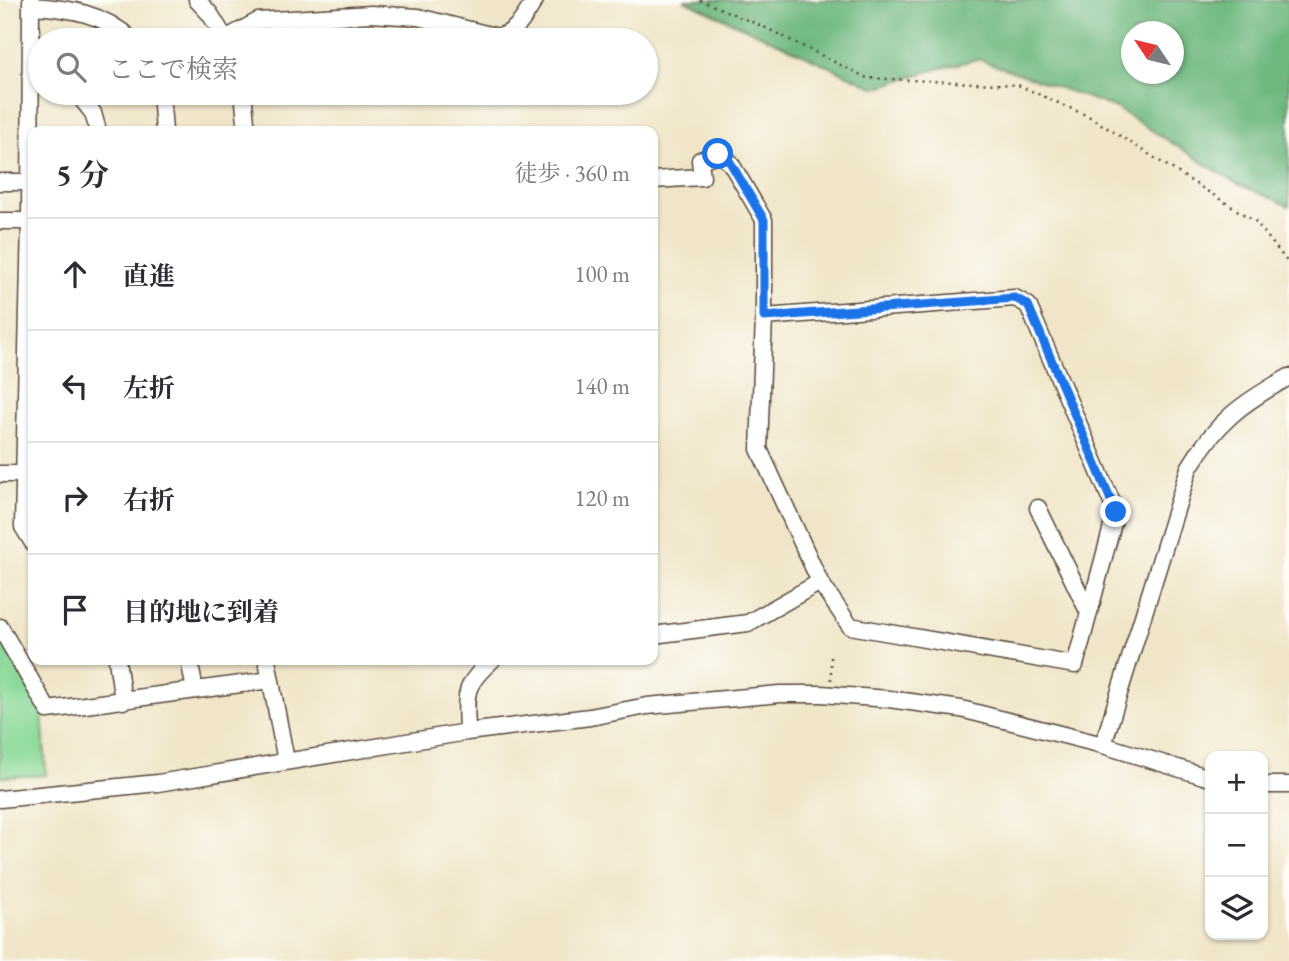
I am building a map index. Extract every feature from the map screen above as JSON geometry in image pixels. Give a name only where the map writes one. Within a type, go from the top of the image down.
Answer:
[{"type":"street","points":[[197,0],[218,28]]},
{"type":"street","points":[[516,28],[535,0]]},
{"type":"street","points":[[32,28],[31,3],[94,15],[116,28]]},
{"type":"street","points":[[246,28],[258,21],[395,14],[464,28]]},
{"type":"street","points":[[33,105],[33,126]]},
{"type":"street","points":[[87,105],[93,113],[97,126]]},
{"type":"street","points":[[162,105],[164,126]]},
{"type":"street","points":[[244,105],[246,126]]},
{"type":"street","points":[[658,180],[702,177],[700,160],[718,154],[730,162],[764,220],[764,317],[759,449],[820,582],[850,626],[1075,665],[1116,512],[1028,305],[1015,298],[764,317]]},
{"type":"street","points":[[0,182],[28,183]]},
{"type":"street","points":[[0,220],[28,221]]},
{"type":"street","points":[[1103,745],[1189,468],[1211,435],[1228,417],[1248,400],[1289,377]]},
{"type":"street","points":[[28,380],[23,474],[23,527],[28,535]]},
{"type":"street","points":[[0,474],[23,474]]},
{"type":"street","points":[[1038,508],[1089,613]]},
{"type":"street","points":[[658,634],[748,623],[820,582]]},
{"type":"street","points":[[0,627],[48,710],[270,680]]},
{"type":"street","points":[[118,665],[123,701]]},
{"type":"street","points":[[190,665],[195,690]]},
{"type":"street","points":[[268,665],[286,761]]},
{"type":"street","points":[[467,733],[467,692],[475,676],[487,665]]},
{"type":"street","points":[[0,799],[158,783],[467,733],[708,699],[780,694],[889,699],[961,709],[1103,745],[1205,776]]},
{"type":"street","points":[[1268,785],[1289,785]]},
{"type":"path","points":[[700,0],[764,27],[867,78],[1018,85],[1090,117],[1256,222],[1289,264]]},
{"type":"path","points":[[831,657],[831,695]]},
{"type":"green space","points":[[684,0],[1289,0],[1289,206],[1236,183],[1116,108],[978,59],[876,88]]},
{"type":"green space","points":[[0,637],[42,709],[46,775],[0,777]]},
{"type":"route","points":[[718,154],[730,162],[764,220],[764,317],[1015,298],[1028,305],[1116,512]]}]
